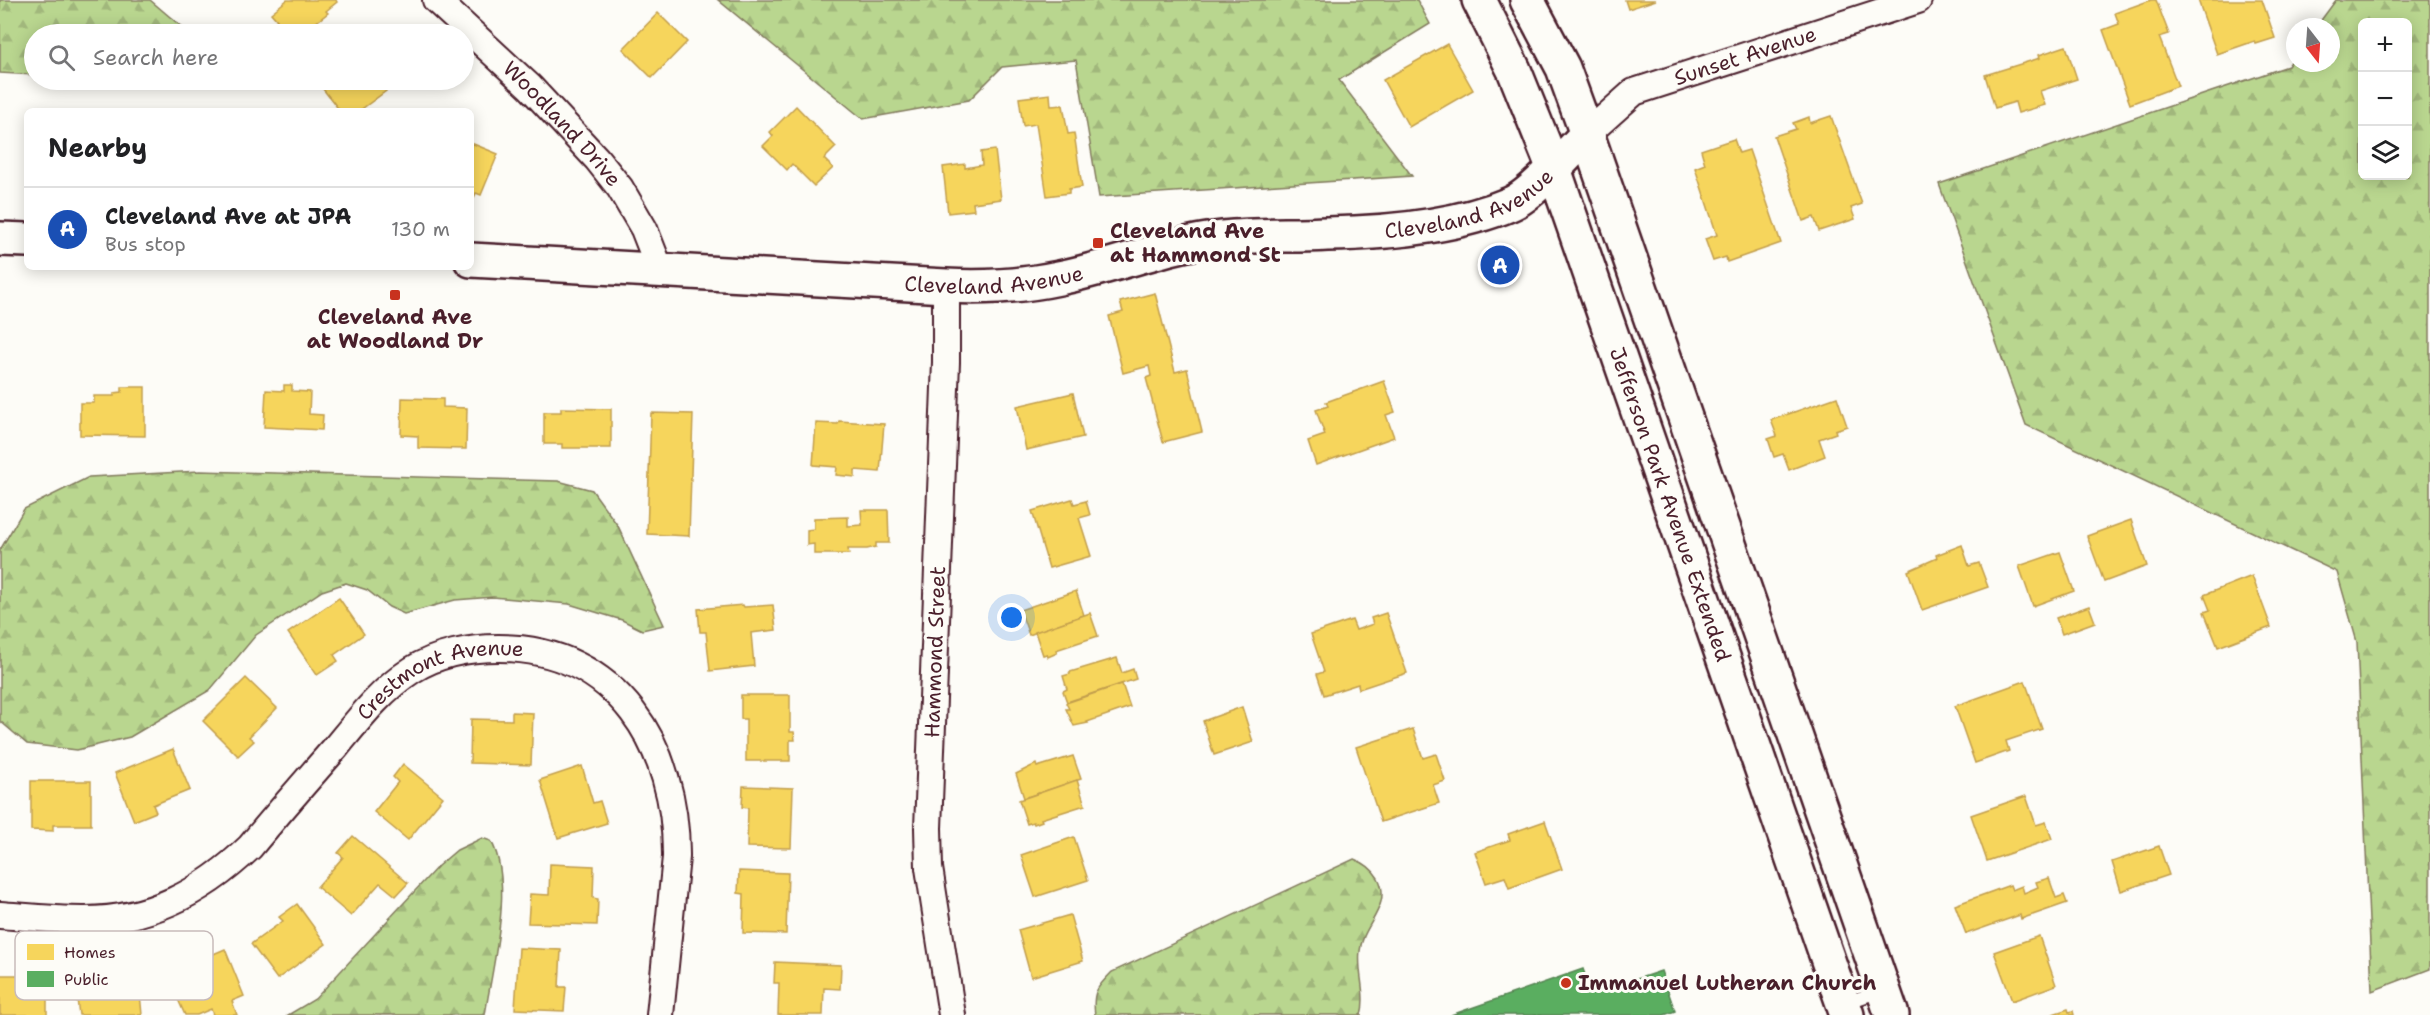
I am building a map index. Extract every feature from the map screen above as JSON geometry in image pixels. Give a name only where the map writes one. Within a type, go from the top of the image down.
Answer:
[{"type":"street","name":"Woodland Drive","points":[[436,0],[462,24]]},
{"type":"street","name":"Jefferson Park Avenue Extended","points":[[1479,0],[1514,70],[1554,169],[1845,1009]]},
{"type":"street","points":[[1527,0],[1563,68],[1587,134],[1888,1002]]},
{"type":"street","name":"Sunset Avenue","points":[[1587,134],[1634,92],[1918,0]]},
{"type":"street","name":"Woodland Drive","points":[[474,35],[530,87],[597,159],[620,188],[644,229],[660,270]]},
{"type":"street","name":"Cleveland Avenue","points":[[474,260],[984,288],[1060,278],[1221,238],[1415,228],[1483,214],[1513,203],[1554,169],[1587,134]]},
{"type":"street","points":[[0,239],[24,240]]},
{"type":"street","name":"Hammond Street","points":[[946,286],[946,362],[928,838],[929,868],[952,1015]]},
{"type":"street","name":"Crestmont Avenue","points":[[0,915],[84,920],[116,918],[156,909],[193,892],[226,869],[250,847],[385,689],[414,669],[447,655],[482,648],[518,648],[552,655],[585,669],[609,685],[636,716],[657,752],[670,791],[676,832],[676,857],[660,1015]]},
{"type":"lane","points":[[1845,1009],[1888,1002]]},
{"type":"green space","points":[[0,0],[150,0],[178,24],[24,24],[24,74],[0,73]]},
{"type":"green space","points":[[718,0],[1417,0],[1430,24],[1339,80],[1412,176],[1099,197],[1076,60],[1002,67],[969,100],[863,119]]},
{"type":"green space","points":[[2336,0],[2430,0],[2430,969],[2372,991],[2357,642],[2337,572],[2026,425],[1939,184],[2286,67],[2286,72],[2340,72],[2340,18],[2323,18]]},
{"type":"green space","points":[[200,471],[558,481],[592,490],[618,526],[664,625],[642,630],[622,620],[569,604],[493,597],[455,600],[404,614],[389,607],[367,590],[346,583],[322,591],[256,635],[210,690],[130,737],[77,750],[27,744],[0,721],[0,550],[24,509],[89,477]]},
{"type":"green space","points":[[482,838],[491,841],[498,858],[501,879],[500,926],[485,1015],[288,1015],[315,999],[438,866],[457,850]]},
{"type":"green space","points":[[1354,859],[1373,871],[1382,888],[1379,907],[1360,951],[1363,999],[1361,1015],[1095,1015],[1096,991],[1112,972]]},
{"type":"building: Homes","points":[[287,0],[336,0],[337,2],[314,24],[272,24],[277,20],[271,13]]},
{"type":"building: Homes","points":[[1625,0],[1656,0],[1628,9]]},
{"type":"building: Homes","points":[[2156,0],[2169,34],[2159,37],[2178,86],[2130,104],[2103,30],[2119,24],[2115,13]]},
{"type":"building: Homes","points":[[2198,0],[2262,0],[2275,38],[2256,44],[2255,41],[2217,54]]},
{"type":"building: Homes","points":[[658,13],[687,42],[652,78],[623,49]]},
{"type":"building: Homes","points":[[1447,44],[1473,90],[1409,127],[1383,80]]},
{"type":"building: Homes","points":[[2066,46],[2077,79],[2040,91],[2045,105],[2018,113],[2015,102],[1995,108],[1985,75],[2040,58],[2039,55]]},
{"type":"building: Homes","points":[[324,90],[386,91],[363,108],[338,108]]},
{"type":"building: Homes","points":[[1050,94],[1051,106],[1063,105],[1068,134],[1074,133],[1082,187],[1069,189],[1069,193],[1047,196],[1036,124],[1023,126],[1019,98]]},
{"type":"building: Homes","points":[[796,106],[836,147],[824,159],[833,168],[814,186],[792,164],[787,170],[763,146],[773,136],[770,132]]},
{"type":"building: Homes","points":[[1831,116],[1862,204],[1851,208],[1855,219],[1819,231],[1814,217],[1803,221],[1774,136],[1796,129],[1793,123],[1809,117],[1810,123]]},
{"type":"building: Homes","points":[[1734,139],[1739,153],[1749,150],[1781,243],[1727,262],[1726,257],[1713,261],[1705,239],[1717,235],[1695,168],[1705,164],[1701,150]]},
{"type":"building: Homes","points":[[474,144],[498,154],[481,195],[476,193],[474,198]]},
{"type":"building: Homes","points":[[995,150],[1001,199],[973,203],[974,210],[948,213],[943,167],[965,164],[965,168],[982,165],[981,152]]},
{"type":"building: Homes","points":[[1155,293],[1175,372],[1187,369],[1202,432],[1163,442],[1146,378],[1151,376],[1149,366],[1123,373],[1109,316],[1123,312],[1120,302]]},
{"type":"building: Homes","points":[[1384,381],[1395,412],[1386,415],[1394,437],[1316,465],[1308,441],[1325,435],[1316,410],[1328,406],[1326,402]]},
{"type":"building: Homes","points":[[284,385],[292,385],[292,391],[310,392],[309,414],[323,415],[322,430],[264,427],[266,390],[284,391]]},
{"type":"building: Homes","points":[[122,387],[145,387],[145,436],[80,435],[80,403],[94,403],[94,396],[114,396],[114,393],[122,392]]},
{"type":"building: Homes","points":[[1073,393],[1083,437],[1026,450],[1017,406]]},
{"type":"building: Homes","points":[[1837,397],[1847,426],[1819,439],[1825,456],[1789,470],[1783,454],[1774,457],[1768,439],[1777,436],[1771,420]]},
{"type":"building: Homes","points":[[402,398],[443,399],[443,407],[467,408],[466,449],[418,448],[418,436],[401,435]]},
{"type":"building: Homes","points":[[561,408],[611,409],[611,448],[562,448],[562,444],[544,444],[544,412],[561,412]]},
{"type":"building: Homes","points":[[651,413],[693,414],[689,536],[647,534]]},
{"type":"building: Homes","points":[[839,421],[884,424],[880,472],[855,470],[855,477],[836,475],[837,467],[813,465],[816,423],[838,424]]},
{"type":"building: Homes","points":[[1072,499],[1074,504],[1086,501],[1090,515],[1079,518],[1091,556],[1049,568],[1032,511]]},
{"type":"building: Homes","points":[[861,510],[888,510],[889,543],[876,543],[876,547],[867,549],[848,549],[849,554],[814,554],[814,544],[807,545],[807,530],[814,529],[814,518],[848,517],[848,526],[862,525]]},
{"type":"building: Homes","points":[[2131,520],[2147,566],[2104,582],[2087,536]]},
{"type":"building: Homes","points":[[1962,545],[1969,566],[1979,563],[1988,587],[1922,610],[1908,571],[1937,558],[1936,555]]},
{"type":"building: Homes","points":[[2060,552],[2074,591],[2033,606],[2019,566]]},
{"type":"building: Homes","points":[[2252,576],[2271,627],[2218,647],[2204,612],[2210,610],[2204,595]]},
{"type":"building: Homes","points":[[1076,591],[1084,615],[1029,635],[1020,610]]},
{"type":"building: Homes","points":[[339,598],[364,634],[334,655],[338,661],[317,675],[288,633]]},
{"type":"building: Homes","points":[[743,605],[744,607],[773,605],[776,630],[751,633],[754,666],[710,671],[706,632],[700,632],[698,609]]},
{"type":"building: Homes","points":[[2089,606],[2095,622],[2062,634],[2056,618]]},
{"type":"building: Homes","points":[[1090,613],[1098,636],[1056,650],[1057,653],[1048,657],[1047,654],[1043,655],[1035,632]]},
{"type":"building: Homes","points":[[1386,613],[1407,673],[1359,689],[1358,684],[1324,695],[1317,674],[1324,672],[1311,634],[1352,620],[1356,630],[1373,624],[1371,618]]},
{"type":"building: Homes","points":[[1117,658],[1122,673],[1133,669],[1136,679],[1067,702],[1063,691],[1067,689],[1063,676]]},
{"type":"building: Homes","points":[[246,678],[277,708],[249,737],[254,741],[238,756],[203,721]]},
{"type":"building: Homes","points":[[2025,681],[2042,729],[2006,741],[2009,751],[1975,763],[1955,706]]},
{"type":"building: Homes","points":[[1122,684],[1130,707],[1074,726],[1066,709],[1069,709],[1066,703]]},
{"type":"building: Homes","points":[[741,695],[790,695],[790,732],[794,732],[795,740],[790,740],[790,761],[746,761],[746,719],[741,719]]},
{"type":"building: Homes","points":[[1242,707],[1253,742],[1214,755],[1203,721]]},
{"type":"building: Homes","points":[[512,712],[533,713],[531,765],[470,763],[471,719],[512,720]]},
{"type":"building: Homes","points":[[1413,729],[1423,758],[1436,754],[1445,781],[1433,785],[1439,803],[1381,822],[1356,747]]},
{"type":"building: Homes","points":[[173,749],[190,790],[153,805],[156,812],[134,821],[115,773]]},
{"type":"building: Homes","points":[[1073,756],[1081,779],[1024,798],[1016,774],[1036,764],[1037,767]]},
{"type":"building: Homes","points":[[403,764],[443,797],[408,840],[374,812],[398,782],[393,777]]},
{"type":"building: Homes","points":[[582,766],[593,803],[600,801],[607,823],[558,838],[540,780]]},
{"type":"building: Homes","points":[[1077,780],[1085,805],[1041,819],[1042,821],[1034,824],[1033,822],[1027,824],[1019,800]]},
{"type":"building: Homes","points":[[31,781],[91,781],[91,825],[53,825],[53,831],[31,830]]},
{"type":"building: Homes","points":[[743,786],[793,788],[791,848],[747,847],[748,808],[742,807]]},
{"type":"building: Homes","points":[[2026,796],[2036,825],[2046,822],[2052,839],[1987,861],[1971,815]]},
{"type":"building: Homes","points":[[1545,821],[1562,869],[1509,888],[1505,877],[1486,883],[1475,852],[1510,840],[1508,834]]},
{"type":"building: Homes","points":[[353,836],[408,883],[396,896],[380,883],[351,916],[317,887],[343,857],[338,853]]},
{"type":"building: Homes","points":[[1074,837],[1088,880],[1035,897],[1021,855]]},
{"type":"building: Homes","points":[[2159,846],[2169,875],[2121,891],[2112,862]]},
{"type":"building: Homes","points":[[550,864],[594,866],[593,898],[598,899],[597,925],[528,923],[530,894],[549,895]]},
{"type":"building: Homes","points":[[739,871],[788,873],[786,934],[743,933],[744,894],[738,893]]},
{"type":"building: Homes","points":[[2049,878],[2056,898],[2064,895],[2067,903],[2021,919],[2020,915],[1966,934],[1955,905],[2010,885],[2012,890],[2022,886],[2024,893],[2038,887],[2036,882]]},
{"type":"building: Homes","points":[[297,904],[326,944],[277,979],[251,944],[283,921],[279,917]]},
{"type":"building: Homes","points":[[1070,915],[1083,961],[1031,977],[1018,930]]},
{"type":"building: Homes","points":[[2039,936],[2056,985],[2012,1001],[1994,952]]},
{"type":"building: Homes","points":[[519,948],[561,950],[559,987],[566,987],[564,1011],[515,1009]]},
{"type":"building: Homes","points":[[225,949],[244,996],[232,1001],[237,1015],[213,1015],[211,1009],[197,1015],[185,1015],[178,1000],[213,1000],[213,954]]},
{"type":"building: Homes","points":[[775,962],[841,965],[840,989],[824,988],[823,1015],[778,1015],[779,983],[774,983]]},
{"type":"building: Homes","points":[[0,975],[15,975],[15,1000],[47,1000],[47,1015],[0,1015]]},
{"type":"building: Homes","points":[[77,1000],[141,1000],[142,1015],[79,1015]]},
{"type":"building: Homes","points":[[2068,1009],[2069,1012],[2073,1011],[2074,1015],[2050,1015]]},
{"type":"building: Public","name":"Immanuel Lutheran Church","points":[[1583,969],[1592,994],[1661,971],[1675,1011],[1664,1015],[1451,1015]]},
{"type":"place","name":"Cleveland Ave at Hammond St","points":[[1098,243]]},
{"type":"place","name":"Cleveland Ave at JPA","points":[[1500,265]]},
{"type":"place","name":"Cleveland Ave at Woodland Dr","points":[[395,295]]},
{"type":"place","name":"Immanuel Lutheran Church","points":[[1566,983]]}]
